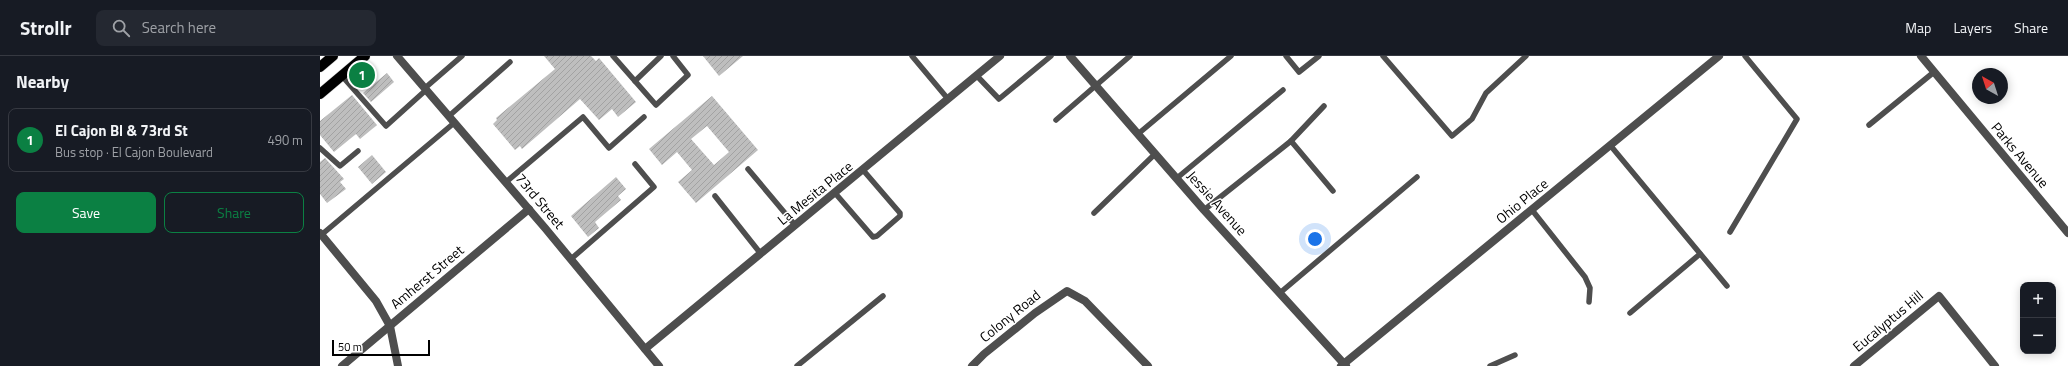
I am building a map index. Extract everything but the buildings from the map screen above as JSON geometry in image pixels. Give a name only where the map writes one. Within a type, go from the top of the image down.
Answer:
[{"type":"main road","points":[[320,67],[333,56]]},
{"type":"main road","points":[[320,94],[365,56]]},
{"type":"street","name":"73rd Street","points":[[397,56],[529,209],[660,366]]},
{"type":"street","name":"La Mesita Place","points":[[646,349],[1000,56]]},
{"type":"street","name":"Jessie Avenue","points":[[1070,56],[1204,210],[1281,292],[1344,365]]},
{"type":"street","name":"Ohio Place","points":[[1344,365],[1719,56]]},
{"type":"street","name":"Parks Avenue","points":[[1923,57],[2068,233]]},
{"type":"street","name":"Amherst Street","points":[[342,366],[529,209]]},
{"type":"street","points":[[321,235],[376,301],[390,326],[398,366]]},
{"type":"street","name":"Colony Road","points":[[972,366],[984,354],[1035,313],[1067,291],[1085,301],[1148,366]]},
{"type":"street","name":"Eucalyptus Hill","points":[[1854,366],[1939,296],[1988,362]]},
{"type":"street","points":[[1988,362],[1995,366]]},
{"type":"lane","points":[[342,76],[386,126],[462,56]]},
{"type":"lane","points":[[613,56],[656,105],[688,75],[673,56]]},
{"type":"lane","points":[[634,80],[661,56]]},
{"type":"lane","points":[[912,56],[948,99]]},
{"type":"lane","points":[[977,76],[999,99],[1051,56]]},
{"type":"lane","points":[[1056,120],[1094,85],[1130,56]]},
{"type":"lane","points":[[1138,134],[1231,56]]},
{"type":"lane","points":[[1286,56],[1299,72],[1319,56]]},
{"type":"lane","points":[[1383,56],[1452,136],[1472,119],[1486,93],[1526,56]]},
{"type":"lane","points":[[1730,232],[1797,119],[1745,56]]},
{"type":"lane","points":[[321,235],[452,120],[510,62]]},
{"type":"lane","points":[[1869,125],[1934,72]]},
{"type":"lane","points":[[1177,178],[1283,90]]},
{"type":"lane","points":[[1204,210],[1291,141],[1324,106]]},
{"type":"lane","points":[[506,182],[583,117],[609,148],[644,117]]},
{"type":"lane","points":[[1291,141],[1333,191]]},
{"type":"lane","points":[[1610,146],[1727,286]]},
{"type":"lane","points":[[320,148],[340,166],[358,151]]},
{"type":"lane","points":[[1094,213],[1155,154]]},
{"type":"lane","points":[[571,259],[654,187],[635,164]]},
{"type":"lane","points":[[748,168],[795,225]]},
{"type":"lane","points":[[835,193],[873,237],[877,236],[900,216],[900,213],[863,170]]},
{"type":"lane","points":[[1281,292],[1417,177]]},
{"type":"lane","points":[[715,196],[761,254]]},
{"type":"lane","points":[[1532,210],[1585,277],[1590,288],[1589,302]]},
{"type":"lane","points":[[1630,313],[1700,254]]},
{"type":"lane","points":[[797,366],[883,296]]},
{"type":"lane","points":[[1490,366],[1515,355]]},
{"type":"place","name":"El Cajon Bl & 73rd St","points":[[362,75]]}]
